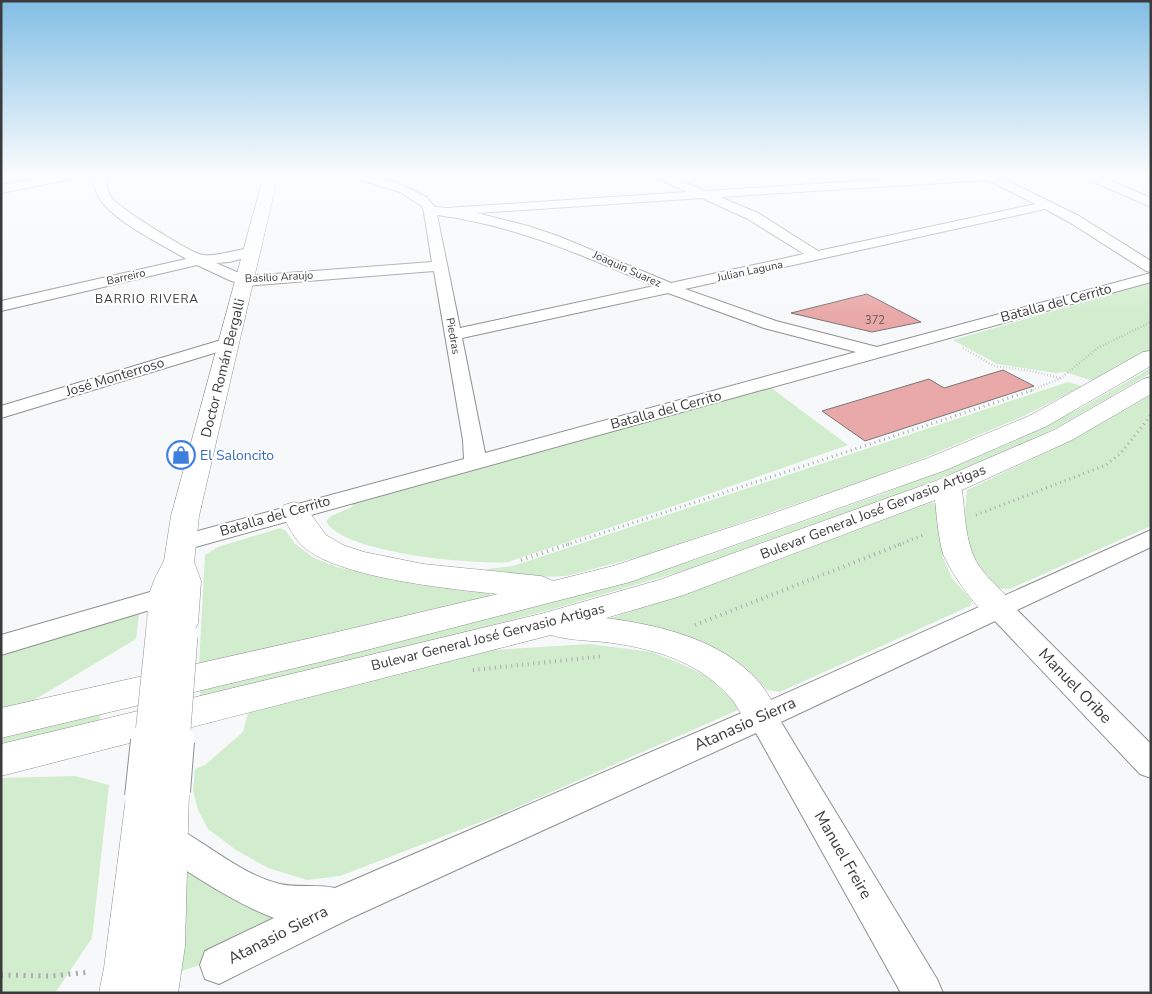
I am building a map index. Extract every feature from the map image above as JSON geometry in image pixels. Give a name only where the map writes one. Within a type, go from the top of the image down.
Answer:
[{"type":"main road","name":"Doctor Román Bergalli","points":[[157,794],[170,616],[186,581],[180,552],[185,516],[260,221]]},
{"type":"main road","name":"Bulevar General José Gervasio Artigas","points":[[1,722],[320,649],[619,575],[784,519],[937,464],[1038,421],[1151,357]]},
{"type":"main road","name":"Bulevar General José Gervasio Artigas","points":[[1,760],[544,625],[670,588],[948,486],[1063,434],[1151,384]]},
{"type":"main road","points":[[948,486],[952,524],[958,552],[967,571],[999,608]]},
{"type":"main road","points":[[294,511],[317,543],[338,555],[420,573],[565,589]]},
{"type":"main road","points":[[544,625],[608,630],[657,640],[680,647],[714,663],[736,679],[755,700],[762,717]]},
{"type":"main road","points":[[135,985],[162,946],[166,839],[157,794]]},
{"type":"main road","points":[[135,985],[157,794]]},
{"type":"street","name":"Basilio Araujo","points":[[134,221],[199,260],[229,276],[245,281],[440,266]]},
{"type":"street","name":"Piedras","points":[[432,221],[473,440],[475,462]]},
{"type":"street","name":"Joaquin Suarez","points":[[487,221],[553,239],[611,261],[670,288],[761,322],[876,352]]},
{"type":"street","points":[[762,221],[817,256]]},
{"type":"street","name":"Julian Laguna","points":[[453,335],[973,221]]},
{"type":"street","points":[[1078,221],[1151,268]]},
{"type":"street","name":"Barreiro","points":[[1,306],[199,260],[229,258],[252,252]]},
{"type":"street","name":"Batalla del Cerrito","points":[[180,552],[294,511],[1151,277]]},
{"type":"street","name":"José Monterroso","points":[[1,412],[228,343]]},
{"type":"street","name":"Atanasio Sierra","points":[[219,965],[338,905],[762,717],[1151,538]]},
{"type":"street","name":"Manuel Oribe","points":[[999,608],[1151,764]]},
{"type":"street","points":[[1,645],[170,616]]},
{"type":"street","name":"Manuel Freire","points":[[762,717],[923,993]]},
{"type":"street","name":"Atanasio Sierra","points":[[166,839],[240,887],[275,901],[303,905],[338,905]]},
{"type":"path","points":[[518,561],[1020,395],[1061,378],[1099,347],[1151,322]]},
{"type":"path","points":[[939,334],[994,366],[1032,371],[1098,387]]},
{"type":"path","points":[[1,974],[52,976],[135,985]]},
{"type":"green space","points":[[1151,283],[1151,350],[1093,381],[1065,372],[1056,373],[997,364],[953,340]]},
{"type":"green space","points":[[1151,368],[1151,373],[1056,428],[988,459],[887,499],[703,565],[553,609],[200,701],[200,688],[611,585],[698,559],[882,494],[981,454],[1081,408]]},
{"type":"green space","points":[[1068,382],[1082,386],[1024,416],[926,457],[866,480],[646,555],[566,576],[541,577],[480,570],[513,566]]},
{"type":"green space","points":[[770,387],[848,445],[508,562],[439,559],[381,549],[356,541],[337,532],[326,521],[331,516],[352,507],[353,503]]},
{"type":"green space","points":[[1151,395],[1151,526],[1010,589],[995,588],[971,555],[965,518],[967,490],[1074,439]]},
{"type":"green space","points":[[932,502],[936,505],[943,558],[952,578],[972,601],[970,606],[780,692],[767,690],[745,669],[608,619],[721,581]]},
{"type":"green space","points":[[280,528],[286,531],[295,544],[314,558],[337,567],[387,578],[488,593],[491,596],[199,666],[205,555],[218,547]]},
{"type":"green space","points":[[139,614],[136,639],[29,703],[1,710],[1,655]]},
{"type":"green space","points":[[589,644],[652,652],[684,665],[716,681],[739,705],[738,710],[504,813],[340,876],[307,880],[268,868],[236,850],[208,829],[198,810],[193,791],[195,769],[205,765],[243,732],[248,713],[493,650]]},
{"type":"green space","points":[[101,710],[99,725],[1,749],[1,734]]},
{"type":"green space","points":[[75,776],[109,785],[92,938],[55,993],[1,993],[1,778]]},
{"type":"green space","points":[[188,872],[284,913],[199,965],[177,973],[182,875]]},
{"type":"building","points":[[867,294],[921,322],[872,332],[791,313]]},
{"type":"building","points":[[1003,370],[1034,386],[865,441],[822,411],[929,379],[944,388]]},
{"type":"place","name":"El Saloncito","points":[[181,455]]},
{"type":"district","name":"BARRIO RIVERA","points":[[147,299]]}]
